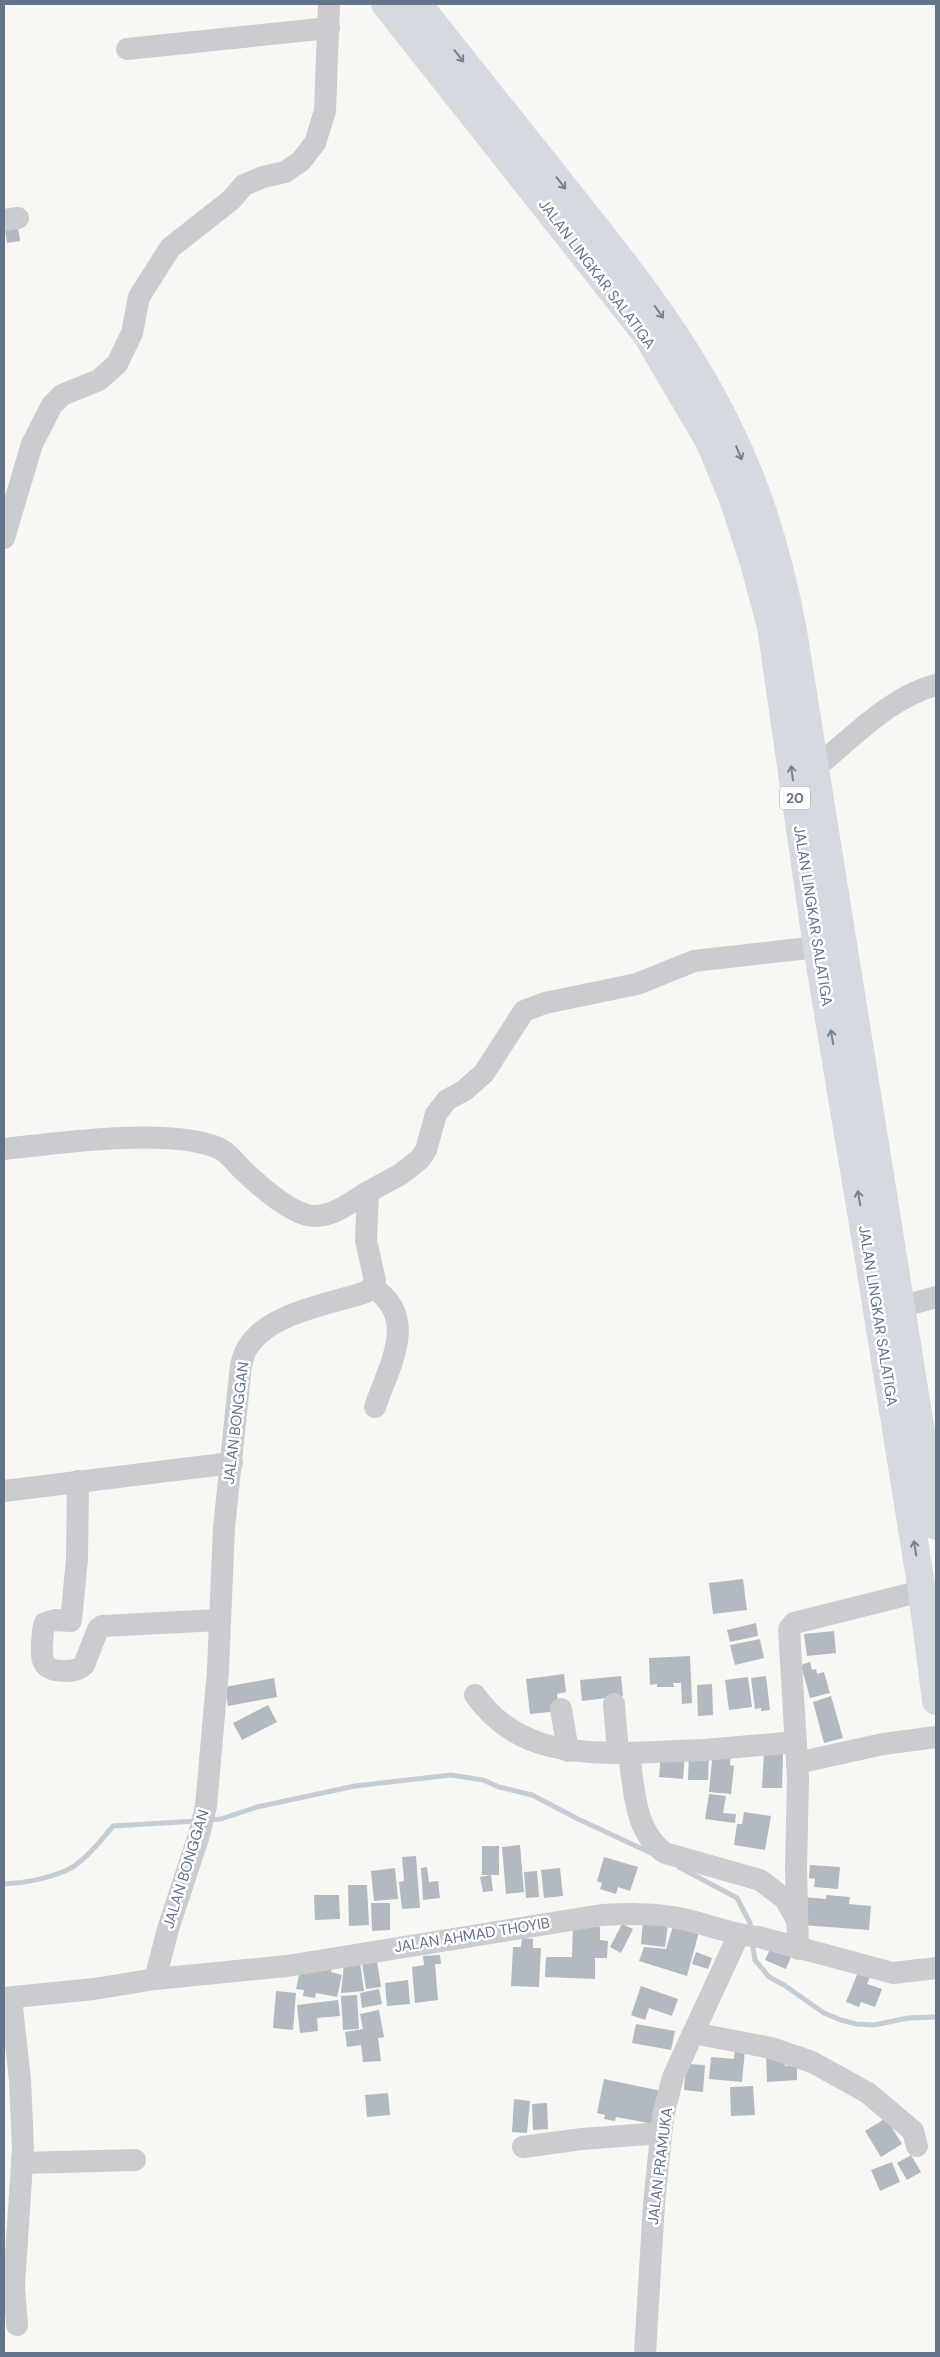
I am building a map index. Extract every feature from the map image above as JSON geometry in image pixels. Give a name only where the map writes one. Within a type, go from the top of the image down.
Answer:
[{"type":"highway","name":"JALAN LINGKAR SALATIGA","points":[[384,4],[646,334],[710,443],[733,499],[754,564],[771,627],[816,853],[901,1307],[936,1526]]},
{"type":"highway","name":"JALAN LINGKAR SALATIGA","points":[[418,4],[434,16],[634,275],[672,330],[728,427],[754,489],[785,588],[814,768],[816,947],[867,1244],[922,1592],[936,1700]]},
{"type":"street","points":[[4,538],[32,444],[52,405],[62,395],[98,380],[118,364],[132,333],[139,298],[170,248],[231,200],[244,185],[263,177],[285,172],[301,161],[315,143],[325,111],[329,4]]},
{"type":"street","points":[[127,49],[329,28]]},
{"type":"street","points":[[814,768],[893,703],[909,693],[936,685]]},
{"type":"street","points":[[4,1149],[110,1139],[174,1139],[194,1142],[222,1150],[246,1174],[284,1204],[303,1213],[316,1216],[336,1210],[401,1174],[420,1159],[426,1150],[436,1114],[446,1100],[465,1090],[484,1073],[524,1011],[545,1003],[637,984],[694,961],[816,947]]},
{"type":"street","points":[[368,1192],[366,1240],[375,1281],[372,1287],[391,1302],[399,1323],[398,1338],[375,1407]]},
{"type":"street","name":"JALAN BONGGAN","points":[[155,1979],[168,1929],[199,1835],[206,1806],[218,1670],[224,1528],[241,1365],[247,1347],[256,1336],[290,1316],[366,1292],[372,1287]]},
{"type":"street","points":[[901,1307],[936,1297]]},
{"type":"street","points":[[4,1491],[78,1480],[232,1463]]},
{"type":"street","points":[[72,1621],[77,1559],[78,1480]]},
{"type":"street","points":[[798,1949],[796,1753],[788,1634],[794,1623],[922,1592]]},
{"type":"street","points":[[102,1626],[98,1628],[84,1664],[80,1669],[63,1671],[50,1669],[42,1660],[44,1623],[55,1620],[102,1626],[219,1620]]},
{"type":"street","points":[[475,1695],[485,1708],[518,1734],[542,1745],[568,1751],[624,1753],[704,1750],[796,1753],[936,1737]]},
{"type":"street","points":[[614,1704],[638,1811],[645,1831],[654,1845],[673,1856],[760,1880],[785,1899],[797,1920]]},
{"type":"street","points":[[561,1709],[568,1751]]},
{"type":"street","name":"JALAN AHMAD THOYIB","points":[[7,1998],[94,1989],[155,1979],[287,1966],[602,1915],[643,1914],[673,1917],[892,1973],[936,1968]]},
{"type":"street","name":"JALAN PRAMUKA","points":[[644,2353],[654,2204],[663,2116],[673,2077],[692,2034],[749,1935]]},
{"type":"street","points":[[7,1998],[20,2080],[23,2163],[11,2206],[17,2325]]},
{"type":"street","points":[[692,2034],[770,2048],[812,2062],[868,2093],[913,2131],[917,2146]]},
{"type":"street","points":[[523,2147],[598,2137],[662,2133]]},
{"type":"street","points":[[23,2163],[135,2160]]},
{"type":"building","points":[[17,220],[20,241],[7,243],[4,223]]},
{"type":"building","points":[[743,1579],[747,1610],[713,1614],[709,1583]]},
{"type":"building","points":[[756,1623],[758,1636],[730,1642],[727,1630]]},
{"type":"building","points":[[834,1631],[836,1653],[807,1656],[804,1634]]},
{"type":"building","points":[[760,1639],[764,1658],[735,1665],[730,1645]]},
{"type":"building","points":[[690,1656],[692,1703],[682,1704],[681,1683],[673,1683],[674,1687],[657,1687],[657,1684],[650,1685],[649,1658]]},
{"type":"building","points":[[810,1662],[812,1670],[816,1669],[817,1674],[824,1672],[830,1693],[810,1698],[801,1665]]},
{"type":"building","points":[[564,1674],[566,1692],[557,1694],[559,1711],[530,1714],[526,1679]]},
{"type":"building","points":[[621,1676],[623,1696],[582,1701],[580,1680]]},
{"type":"building","points":[[766,1676],[770,1710],[761,1711],[761,1708],[755,1709],[751,1678]]},
{"type":"building","points":[[748,1677],[752,1707],[729,1710],[725,1680]]},
{"type":"building","points":[[274,1678],[277,1697],[228,1706],[225,1687]]},
{"type":"building","points":[[712,1684],[713,1715],[698,1716],[697,1685]]},
{"type":"building","points":[[831,1696],[843,1738],[824,1743],[813,1702]]},
{"type":"building","points":[[268,1705],[277,1722],[242,1740],[233,1723]]},
{"type":"building","points":[[713,1750],[731,1752],[730,1765],[734,1766],[731,1794],[709,1792]]},
{"type":"building","points":[[764,1752],[783,1753],[782,1788],[762,1788]]},
{"type":"building","points":[[661,1753],[685,1755],[683,1779],[659,1777]]},
{"type":"building","points":[[689,1754],[709,1755],[708,1780],[688,1780]]},
{"type":"building","points":[[709,1794],[726,1796],[723,1813],[736,1814],[735,1823],[705,1819]]},
{"type":"building","points":[[744,1812],[771,1816],[765,1850],[734,1845],[737,1824],[742,1824]]},
{"type":"building","points":[[520,1845],[524,1892],[506,1894],[502,1847]]},
{"type":"building","points":[[482,1846],[499,1846],[499,1875],[482,1875]]},
{"type":"building","points":[[416,1856],[420,1908],[402,1909],[399,1882],[404,1881],[402,1857]]},
{"type":"building","points":[[604,1857],[638,1867],[630,1891],[618,1887],[616,1894],[600,1889],[602,1883],[597,1881]]},
{"type":"building","points":[[810,1865],[840,1867],[838,1889],[814,1887],[815,1879],[809,1878]]},
{"type":"building","points":[[427,1867],[429,1882],[438,1881],[440,1898],[423,1900],[421,1868]]},
{"type":"building","points":[[395,1868],[398,1899],[374,1901],[371,1871]]},
{"type":"building","points":[[560,1868],[563,1896],[544,1898],[541,1870]]},
{"type":"building","points":[[537,1871],[539,1897],[526,1898],[524,1872]]},
{"type":"building","points":[[491,1875],[493,1891],[483,1892],[480,1877]]},
{"type":"building","points":[[348,1885],[367,1885],[369,1925],[349,1926]]},
{"type":"building","points":[[314,1895],[339,1895],[340,1919],[315,1920]]},
{"type":"building","points":[[826,1895],[850,1897],[849,1904],[871,1906],[869,1930],[802,1925],[804,1897],[826,1899]]},
{"type":"building","points":[[371,1903],[390,1903],[390,1930],[372,1931]]},
{"type":"building","points":[[643,1921],[668,1924],[665,1947],[641,1944]]},
{"type":"building","points":[[674,1923],[699,1932],[687,1976],[639,1961],[644,1947],[666,1949]]},
{"type":"building","points":[[622,1924],[633,1929],[621,1953],[610,1947]]},
{"type":"building","points":[[573,1926],[600,1927],[600,1940],[608,1941],[607,1958],[595,1958],[595,1979],[545,1977],[546,1957],[572,1957]]},
{"type":"building","points":[[522,1938],[533,1939],[533,1948],[541,1948],[539,1987],[511,1986],[513,1947],[521,1947]]},
{"type":"building","points":[[773,1943],[793,1952],[786,1969],[765,1960]]},
{"type":"building","points":[[696,1952],[712,1958],[708,1969],[692,1964]]},
{"type":"building","points":[[376,1954],[381,1987],[366,1989],[361,1956]]},
{"type":"building","points":[[440,1955],[441,1964],[435,1964],[438,2000],[415,2003],[412,1967],[424,1965],[423,1956]]},
{"type":"building","points":[[360,1963],[364,1991],[341,1993],[344,1964]]},
{"type":"building","points":[[301,1966],[332,1967],[331,1972],[342,1975],[337,1997],[316,1993],[315,1998],[303,1996],[304,1990],[296,1989]]},
{"type":"building","points":[[858,1972],[870,1977],[867,1984],[882,1989],[875,2007],[861,2002],[859,2007],[846,2002]]},
{"type":"building","points":[[408,1980],[410,2004],[387,2006],[385,1983]]},
{"type":"building","points":[[641,1986],[678,1999],[672,2016],[649,2008],[645,2020],[631,2015]]},
{"type":"building","points":[[379,1989],[382,2004],[362,2008],[360,1993]]},
{"type":"building","points":[[276,1991],[296,1993],[293,2030],[273,2028]]},
{"type":"building","points":[[357,1995],[359,2029],[343,2030],[341,1996]]},
{"type":"building","points":[[338,2000],[340,2016],[317,2018],[318,2031],[300,2033],[297,2005]]},
{"type":"building","points":[[379,2010],[384,2037],[378,2038],[381,2061],[363,2062],[361,2045],[347,2047],[345,2032],[363,2029],[360,2014]]},
{"type":"building","points":[[636,2024],[675,2031],[671,2050],[632,2043]]},
{"type":"building","points":[[735,2049],[745,2050],[742,2082],[709,2079],[711,2057],[734,2059]]},
{"type":"building","points":[[784,2054],[785,2066],[797,2065],[797,2080],[767,2082],[766,2056]]},
{"type":"building","points":[[686,2064],[705,2065],[703,2092],[684,2090]]},
{"type":"building","points":[[604,2079],[661,2091],[654,2124],[616,2117],[615,2121],[604,2119],[605,2115],[597,2113]]},
{"type":"building","points":[[753,2086],[755,2115],[731,2116],[730,2087]]},
{"type":"building","points":[[388,2093],[390,2115],[367,2117],[365,2095]]},
{"type":"building","points":[[514,2099],[530,2101],[527,2133],[512,2132]]},
{"type":"building","points":[[547,2103],[548,2129],[533,2130],[532,2104]]},
{"type":"building","points":[[886,2118],[902,2144],[881,2157],[865,2131]]},
{"type":"building","points":[[911,2155],[921,2172],[907,2180],[897,2163]]},
{"type":"building","points":[[892,2162],[900,2182],[880,2191],[871,2170]]},
{"type":"waterway","points":[[208,1820],[221,1819],[257,1807],[355,1786],[451,1775],[483,1780],[499,1787],[532,1795],[651,1853]]},
{"type":"waterway","points":[[4,1884],[27,1882],[65,1871],[79,1863],[113,1826],[197,1821]]},
{"type":"waterway","points":[[679,1867],[737,1898],[750,1923],[751,1930]]},
{"type":"waterway","points":[[752,1941],[755,1960],[769,1977],[784,1985],[824,2013],[856,2024],[874,2025],[908,2018],[936,2017]]}]
